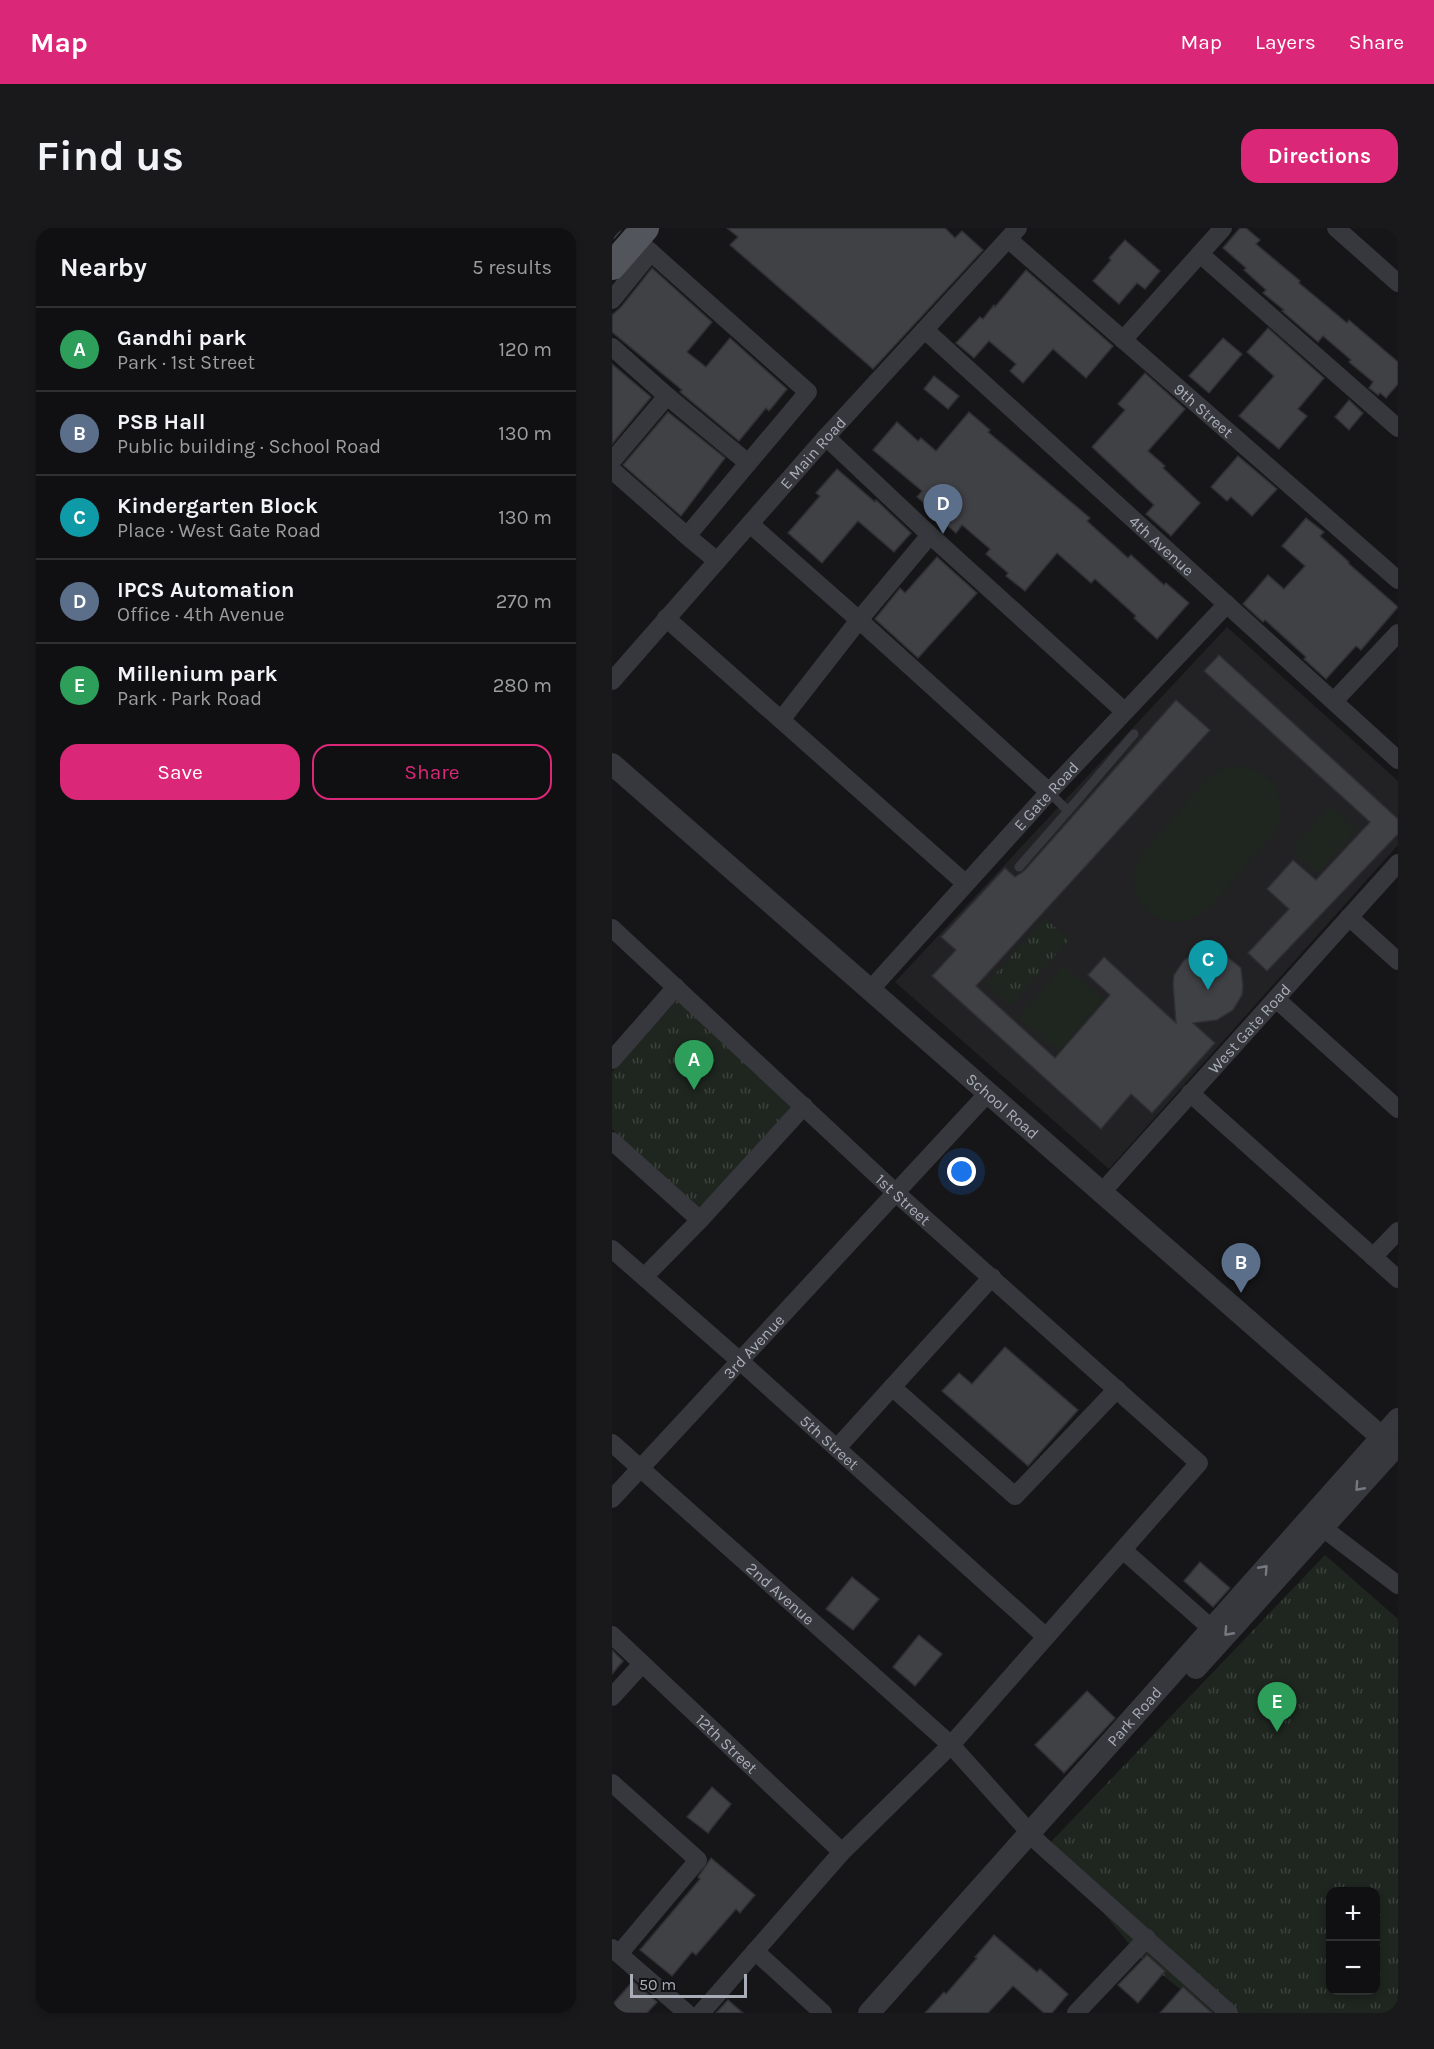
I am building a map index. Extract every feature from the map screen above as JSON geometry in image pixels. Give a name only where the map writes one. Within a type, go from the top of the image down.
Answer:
[{"type":"main road","points":[[612,266],[644,240]]},
{"type":"street","points":[[1123,340],[1223,228]]},
{"type":"street","points":[[1336,228],[1398,283]]},
{"type":"street","name":"E Main Road","points":[[612,681],[826,436],[1013,234]]},
{"type":"street","name":"9th Street","points":[[1013,234],[1123,340],[1398,580]]},
{"type":"street","points":[[612,300],[644,240],[808,392],[687,536]]},
{"type":"street","points":[[1200,254],[1398,428]]},
{"type":"street","name":"4th Avenue","points":[[925,330],[1398,760]]},
{"type":"street","points":[[612,347],[748,463]]},
{"type":"street","points":[[612,461],[667,396]]},
{"type":"street","points":[[826,436],[930,535],[1124,711]]},
{"type":"street","points":[[612,471],[717,561]]},
{"type":"street","points":[[750,524],[860,620],[1049,792]]},
{"type":"street","points":[[781,720],[930,535]]},
{"type":"street","name":"E Gate Road","points":[[870,990],[1049,792],[1227,604]]},
{"type":"street","points":[[666,618],[965,883]]},
{"type":"street","points":[[1334,701],[1398,633]]},
{"type":"street","name":"School Road","points":[[612,764],[1391,1443]]},
{"type":"street","name":"West Gate Road","points":[[1102,1192],[1398,863]]},
{"type":"street","points":[[1349,917],[1398,961]]},
{"type":"street","name":"1st Street","points":[[612,928],[895,1192],[1199,1463],[1123,1550]]},
{"type":"street","points":[[612,1060],[676,987]]},
{"type":"street","points":[[1276,999],[1398,1108]]},
{"type":"street","name":"3rd Avenue","points":[[612,1499],[988,1093]]},
{"type":"street","points":[[1191,1093],[1398,1279]]},
{"type":"street","points":[[644,1277],[700,1220],[804,1106]]},
{"type":"street","points":[[612,1141],[700,1220]]},
{"type":"street","points":[[1373,1257],[1398,1231]]},
{"type":"street","name":"5th Street","points":[[612,1249],[740,1361],[1046,1637]]},
{"type":"street","points":[[837,1448],[992,1277]]},
{"type":"street","points":[[892,1387],[1015,1496],[1117,1389]]},
{"type":"street","name":"Park Road","points":[[869,2013],[1035,1838],[1323,1527],[1391,1443],[1398,1419]]},
{"type":"street","name":"2nd Avenue","points":[[612,1443],[951,1745],[1035,1838],[1229,2013]]},
{"type":"street","name":"Park Road","points":[[886,2013],[1211,1628],[1391,1443]]},
{"type":"street","points":[[1323,1527],[1398,1585]]},
{"type":"street","points":[[701,2013],[842,1852],[951,1745],[1123,1550],[1211,1628]]},
{"type":"street","name":"12th Street","points":[[612,1635],[842,1852]]},
{"type":"street","points":[[612,1697],[642,1664]]},
{"type":"street","points":[[612,1784],[698,1860],[615,1951],[687,2013]]},
{"type":"street","points":[[1076,2013],[1147,1938]]},
{"type":"street","points":[[755,1951],[823,2013]]},
{"type":"lane","points":[[1019,867],[1134,734]]},
{"type":"lane","points":[[1049,792],[1068,811]]},
{"type":"shaded area","points":[[1227,627],[1398,781],[1398,845],[1109,1169],[895,982]]},
{"type":"green space","points":[[1240,766],[1257,771],[1266,777],[1277,790],[1281,815],[1276,831],[1215,901],[1199,915],[1179,922],[1157,917],[1144,907],[1134,886],[1135,868],[1140,856],[1209,776],[1223,768]]},
{"type":"green space","points":[[1330,805],[1356,830],[1318,873],[1292,849]]},
{"type":"green space","points":[[1045,918],[1069,940],[1010,1005],[986,984]]},
{"type":"green space","points":[[1064,965],[1104,999],[1059,1051],[1018,1017]]},
{"type":"green space","points":[[679,998],[795,1108],[702,1211],[612,1129],[612,1072]]},
{"type":"green space","points":[[1325,1555],[1398,1619],[1398,2013],[1210,2013],[1139,1956],[1048,1845]]},
{"type":"building","points":[[727,228],[945,228],[955,238],[962,231],[983,250],[873,369],[730,245],[738,237]]},
{"type":"building","points":[[1240,228],[1246,228],[1260,240],[1256,244],[1300,281],[1299,283],[1347,323],[1349,320],[1398,362],[1398,384],[1386,398],[1369,388],[1373,382],[1323,336],[1318,342],[1282,311],[1284,310],[1263,293],[1266,290],[1244,270],[1246,268],[1223,248]]},
{"type":"building","points":[[1125,240],[1160,271],[1145,289],[1137,283],[1119,304],[1093,281]]},
{"type":"building","points":[[652,268],[712,322],[687,352],[706,367],[730,338],[787,389],[769,411],[766,408],[739,441],[612,332],[612,315]]},
{"type":"building","points":[[1026,270],[1113,346],[1086,378],[1053,349],[1023,383],[1010,371],[1016,364],[989,341],[974,358],[956,343],[980,317],[983,319],[994,305],[995,307]]},
{"type":"building","points":[[1268,328],[1324,378],[1298,409],[1307,416],[1279,449],[1239,416],[1274,376],[1247,352]]},
{"type":"building","points":[[1223,338],[1242,354],[1209,393],[1189,376]]},
{"type":"building","points":[[612,364],[651,397],[612,444]]},
{"type":"building","points":[[1145,373],[1185,409],[1148,451],[1200,503],[1171,536],[1146,514],[1154,505],[1092,447],[1125,410],[1118,404]]},
{"type":"building","points":[[934,376],[959,396],[948,409],[924,389]]},
{"type":"building","points":[[1349,400],[1363,413],[1349,430],[1335,417]]},
{"type":"building","points":[[668,412],[725,458],[681,516],[623,465]]},
{"type":"building","points":[[969,412],[990,430],[988,432],[1090,518],[1087,521],[1128,558],[1131,555],[1164,585],[1166,583],[1189,603],[1157,639],[1134,618],[1136,616],[1095,579],[1091,583],[1057,553],[1025,591],[1006,576],[1008,573],[986,554],[990,549],[962,525],[956,533],[932,513],[934,511],[917,497],[922,491],[873,450],[897,422],[918,441],[921,438],[936,451]]},
{"type":"building","points":[[1238,456],[1277,489],[1252,516],[1231,497],[1227,501],[1211,487]]},
{"type":"building","points":[[837,469],[875,502],[876,500],[911,533],[894,552],[858,521],[822,563],[788,533],[820,496],[816,493]]},
{"type":"building","points":[[1306,518],[1324,532],[1320,536],[1398,607],[1361,650],[1356,646],[1326,679],[1304,659],[1306,657],[1265,620],[1263,622],[1243,604],[1268,575],[1284,589],[1305,566],[1282,546]]},
{"type":"building","points":[[937,557],[977,593],[918,658],[875,619],[900,588],[905,593]]},
{"type":"building","points":[[1219,655],[1398,819],[1398,834],[1267,971],[1248,953],[1289,909],[1267,889],[1293,860],[1316,880],[1370,822],[1204,671]]},
{"type":"building","points":[[1176,700],[1210,730],[976,986],[1055,1058],[1110,995],[1088,975],[1104,957],[1176,1023],[1174,975],[1184,960],[1200,951],[1209,951],[1226,956],[1241,968],[1242,995],[1233,1010],[1217,1020],[1193,1023],[1215,1043],[1152,1113],[1131,1094],[1101,1129],[932,976],[956,950],[941,937],[1005,868],[1015,877],[1024,871]]},
{"type":"building","points":[[1005,1347],[1078,1410],[1028,1466],[942,1391],[959,1373],[972,1384]]},
{"type":"building","points":[[1200,1562],[1230,1588],[1213,1607],[1184,1581]]},
{"type":"building","points":[[852,1577],[879,1599],[853,1630],[826,1609]]},
{"type":"building","points":[[919,1635],[942,1654],[915,1686],[893,1667]]},
{"type":"building","points":[[612,1650],[623,1661],[612,1674]]},
{"type":"building","points":[[1087,1691],[1115,1718],[1064,1773],[1035,1745]]},
{"type":"building","points":[[712,1787],[731,1804],[708,1833],[687,1817]]},
{"type":"building","points":[[711,1858],[755,1895],[740,1913],[736,1909],[696,1955],[692,1952],[672,1976],[640,1950],[700,1879],[698,1877]]},
{"type":"building","points":[[994,1935],[1037,1972],[1040,1969],[1068,1994],[1052,2013],[1044,2013],[1013,1986],[988,2013],[925,2013],[944,1992],[946,1994]]},
{"type":"building","points":[[1147,1955],[1165,1971],[1138,2003],[1118,1985]]},
{"type":"building","points":[[633,1981],[657,2002],[647,2013],[612,2013],[612,2005]]},
{"type":"building","points":[[1183,1987],[1212,2013],[1160,2013]]},
{"type":"building","points":[[728,2000],[743,2013],[716,2013]]},
{"type":"railway","points":[[612,236],[619,228]]},
{"type":"place","name":"IPCS Automation","points":[[943,534]]},
{"type":"place","name":"Kindergarten Block","points":[[1208,990]]},
{"type":"place","name":"Gandhi park","points":[[694,1090]]},
{"type":"place","name":"PSB Hall","points":[[1241,1293]]},
{"type":"place","name":"Millenium park","points":[[1277,1732]]}]
